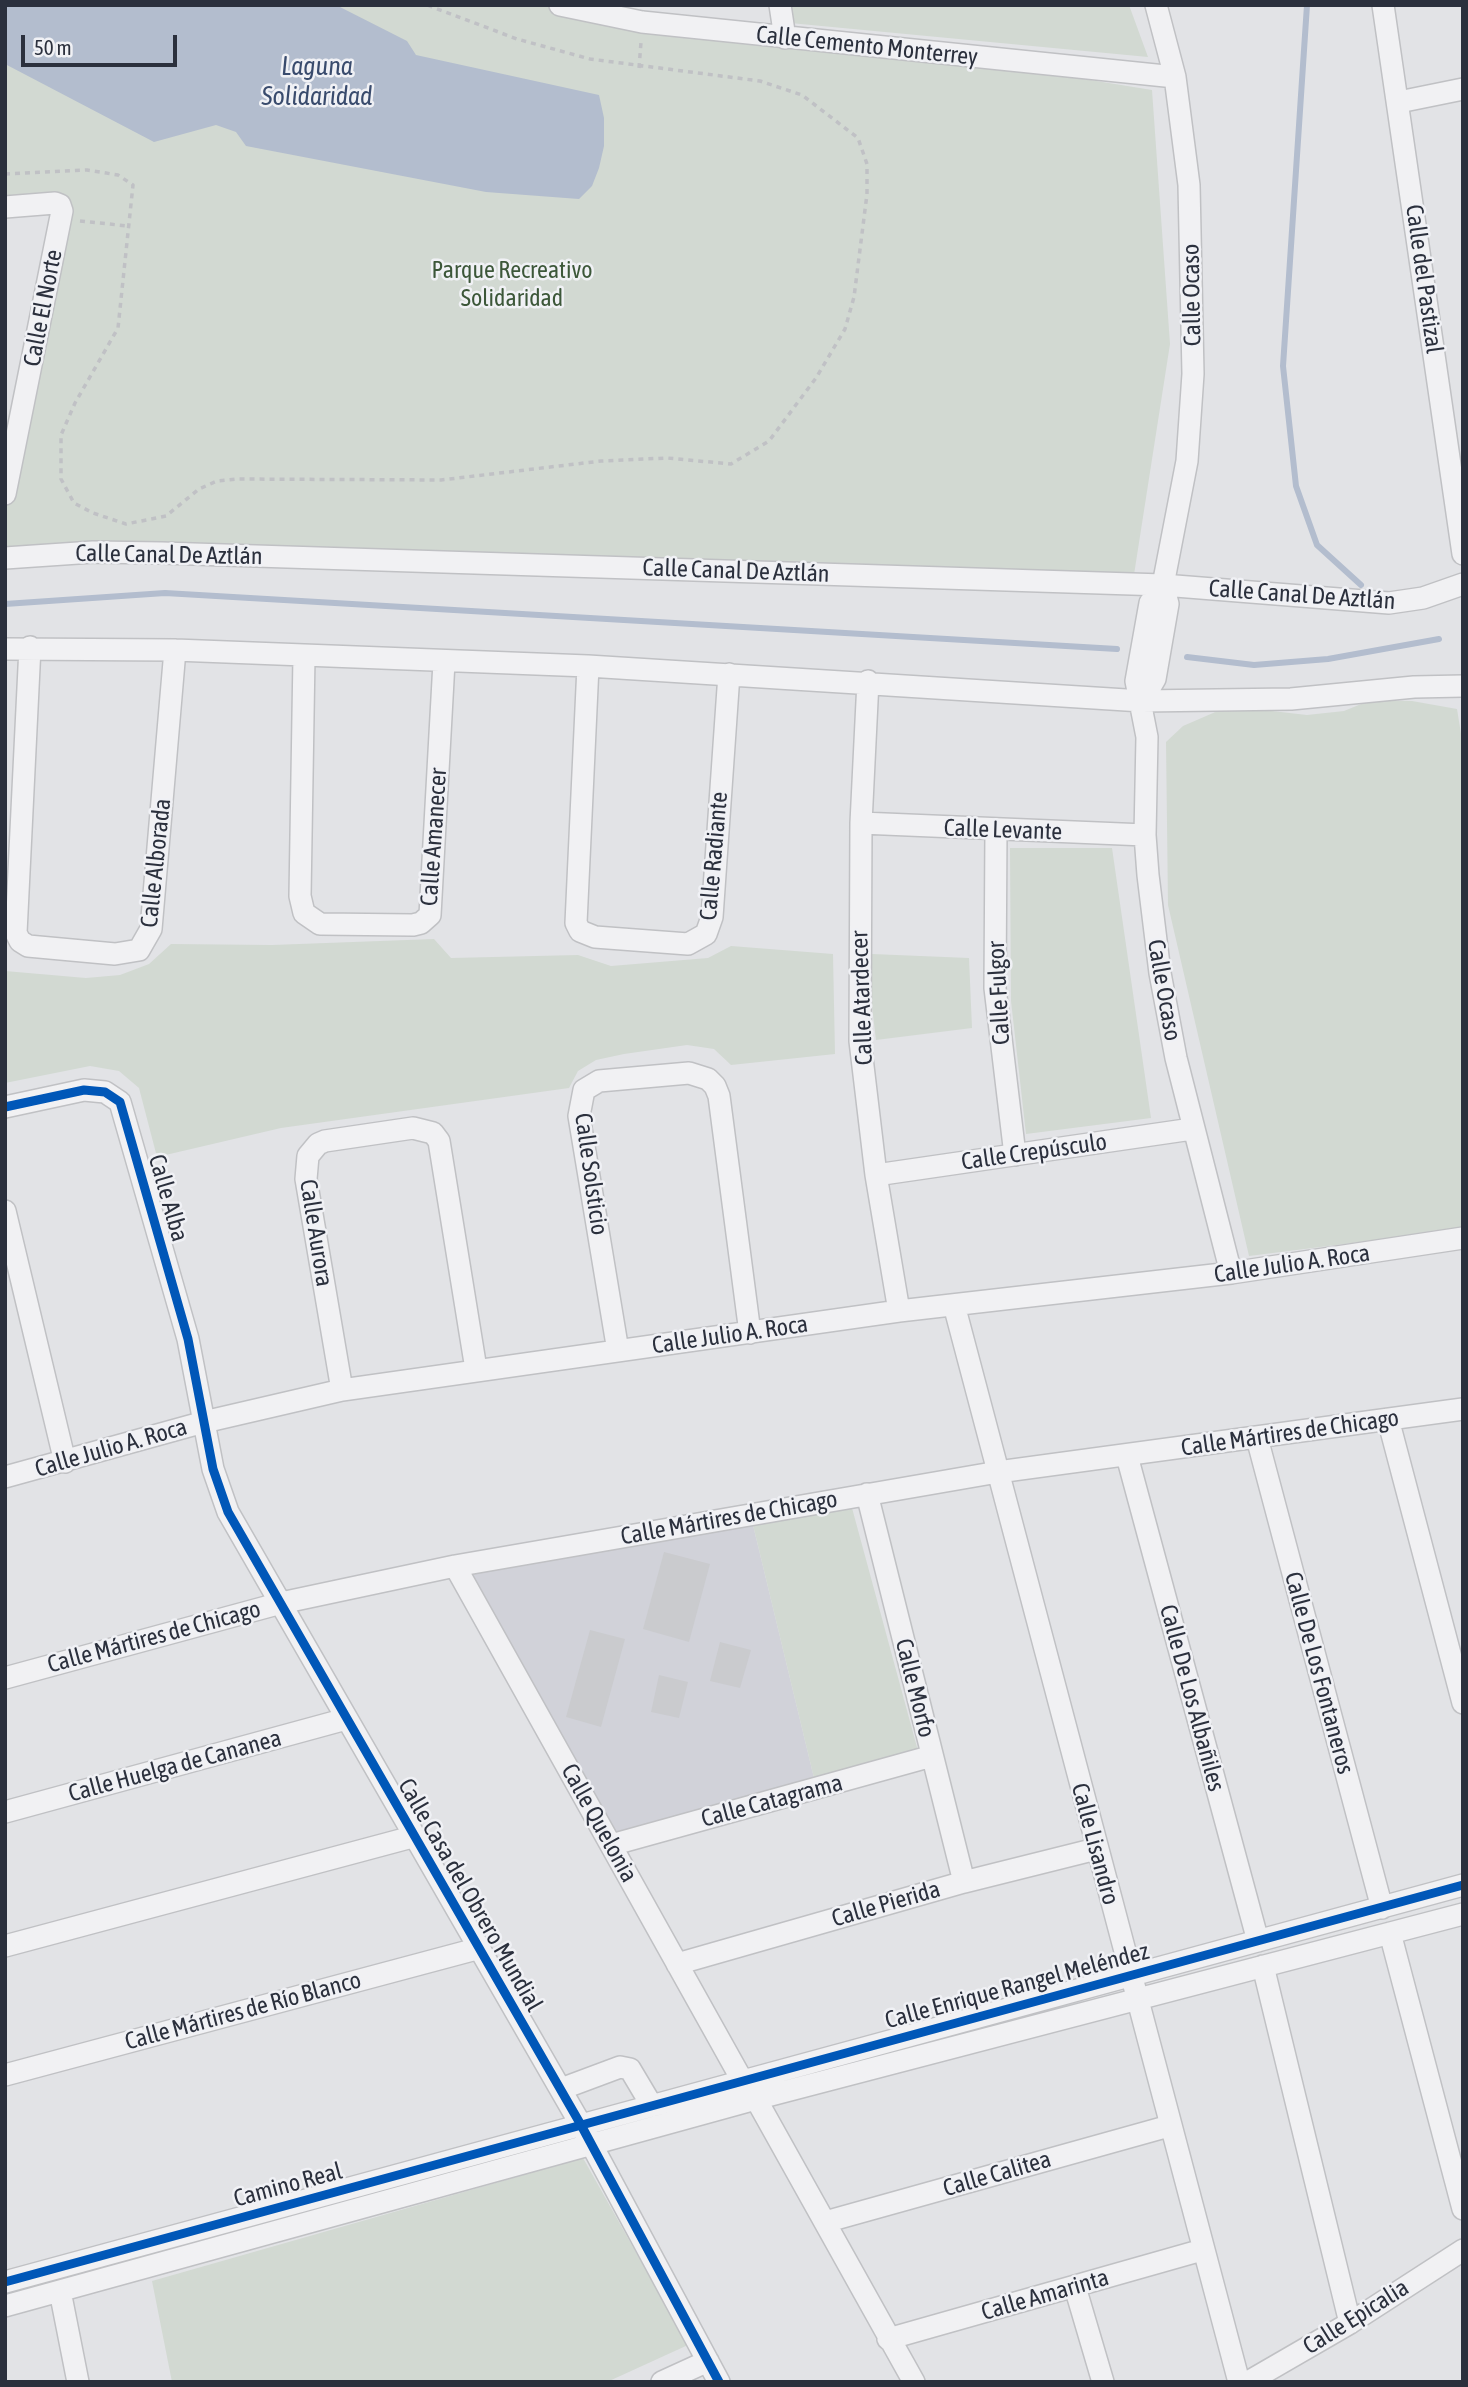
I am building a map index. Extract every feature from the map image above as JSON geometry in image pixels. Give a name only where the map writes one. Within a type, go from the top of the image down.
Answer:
[{"type":"street","name":"Calle Cemento Monterrey","points":[[560,5],[641,14],[785,38],[1175,77]]},
{"type":"street","points":[[780,5],[785,38]]},
{"type":"street","name":"Calle Ocaso","points":[[1156,5],[1175,77],[1189,185],[1193,374],[1187,461],[1163,585],[1168,604],[1155,679],[1142,701],[1147,737],[1144,835],[1160,973],[1192,1129],[1231,1273]]},
{"type":"street","name":"Calle del Pastizal","points":[[1383,5],[1463,554]]},
{"type":"street","points":[[1399,102],[1463,89]]},
{"type":"street","points":[[5,207],[60,212]]},
{"type":"street","name":"Calle El Norte","points":[[5,494],[60,212]]},
{"type":"street","name":"Calle Canal De Aztlán","points":[[5,558],[93,552],[149,552],[1163,585],[1389,603],[1423,598],[1463,584]]},
{"type":"street","points":[[5,649],[30,647],[175,650],[588,666],[868,681],[1142,701],[1291,699],[1414,687],[1463,686]]},
{"type":"street","name":"Calle Alborada","points":[[30,647],[16,933],[20,941],[28,946],[122,954],[139,950],[151,929],[175,650]]},
{"type":"street","name":"Calle Amanecer","points":[[304,656],[300,896],[304,914],[320,923],[413,925],[421,923],[430,915],[444,662]]},
{"type":"street","name":"Calle Radiante","points":[[588,666],[576,923],[580,931],[595,937],[688,944],[706,934],[712,916],[729,674]]},
{"type":"street","name":"Calle Atardecer","points":[[868,681],[861,823],[860,1041],[876,1175],[900,1311]]},
{"type":"street","name":"Calle Levante","points":[[861,823],[1144,835]]},
{"type":"street","name":"Calle Fulgor","points":[[996,830],[995,988],[1016,1155]]},
{"type":"street","name":"Calle Solsticio","points":[[618,1350],[579,1116],[584,1090],[599,1081],[689,1073],[708,1079],[715,1087],[719,1096],[750,1333]]},
{"type":"street","name":"Calle Alba","points":[[5,1107],[84,1090],[105,1092],[120,1102],[188,1339],[204,1422]]},
{"type":"street","name":"Calle Aurora","points":[[342,1390],[306,1179],[308,1156],[318,1144],[325,1141],[413,1128],[433,1133],[439,1141],[476,1369]]},
{"type":"street","name":"Calle Crepúsculo","points":[[876,1175],[1192,1129]]},
{"type":"street","points":[[5,1211],[65,1462]]},
{"type":"street","name":"Calle Julio A. Roca","points":[[5,1477],[204,1422],[342,1390],[900,1311],[1231,1273],[1463,1238]]},
{"type":"street","name":"Calle Lisandro","points":[[954,1305],[1169,2126],[1239,2382]]},
{"type":"street","name":"Calle Mártires de Chicago","points":[[5,1678],[281,1603],[455,1566],[998,1472],[1463,1409]]},
{"type":"street","points":[[1388,1419],[1463,1703]]},
{"type":"street","name":"Calle Casa del Obrero Mundial","points":[[204,1422],[213,1469],[228,1512],[412,1837],[561,2089],[719,2382]]},
{"type":"street","name":"Calle De Los Fontaneros","points":[[1257,1438],[1382,1908]]},
{"type":"street","name":"Calle De Los Albañiles","points":[[1127,1455],[1258,1941]]},
{"type":"street","name":"Calle Morfo","points":[[867,1494],[964,1882]]},
{"type":"street","name":"Calle Quelonia","points":[[455,1566],[742,2080]]},
{"type":"street","name":"Calle Huelga de Cananea","points":[[5,1812],[346,1719]]},
{"type":"street","name":"Calle Catagrama","points":[[611,1845],[932,1756]]},
{"type":"street","points":[[5,1947],[412,1837]]},
{"type":"street","name":"Calle Pierida","points":[[677,1964],[964,1882],[1096,1849]]},
{"type":"street","name":"Calle Enrique Rangel Meléndez","points":[[581,2125],[1463,1885]]},
{"type":"street","name":"Calle Enrique Rangel Meléndez","points":[[591,2144],[1463,1914]]},
{"type":"street","points":[[1390,1933],[1463,2209]]},
{"type":"street","name":"Calle Mártires de Río Blanco","points":[[5,2075],[480,1948]]},
{"type":"street","points":[[1263,1966],[1350,2323]]},
{"type":"street","points":[[561,2089],[620,2067],[630,2069],[652,2106]]},
{"type":"street","points":[[756,2099],[914,2382]]},
{"type":"street","name":"Camino Real","points":[[5,2282],[581,2125]]},
{"type":"street","name":"Calle Calitea","points":[[825,2222],[1169,2126]]},
{"type":"street","name":"Camino Real","points":[[5,2306],[591,2144]]},
{"type":"street","name":"Calle Amarinta","points":[[888,2339],[1202,2250]]},
{"type":"street","name":"Calle Epicalia","points":[[1248,2382],[1350,2323],[1463,2250]]},
{"type":"street","points":[[1074,2287],[1103,2382]]},
{"type":"street","points":[[60,2291],[78,2382]]},
{"type":"street","points":[[662,2382],[708,2361]]},
{"type":"path","points":[[5,174],[87,170],[118,175],[133,185],[118,328],[75,403],[61,435],[61,479],[74,503],[93,513],[126,524],[166,516],[199,489],[227,480],[441,480],[601,461],[667,458],[731,464],[769,441],[816,379],[845,329],[855,296],[867,194],[867,164],[858,138],[802,95],[760,81],[590,59],[517,39],[427,5]]},
{"type":"path","points":[[60,212],[128,226]]},
{"type":"shaded area","points":[[753,1525],[814,1778],[612,1834],[465,1574]]},
{"type":"green space","name":"Parque Recreativo Solidaridad","points":[[5,5],[560,5],[898,49],[1152,90],[1170,344],[1133,581],[5,558],[5,494],[55,203],[5,209]]},
{"type":"green space","points":[[790,5],[1129,5],[1148,57],[790,23]]},
{"type":"green space","points":[[1371,700],[1412,701],[1457,709],[1463,746],[1463,1229],[1249,1256],[1168,905],[1166,742],[1183,726],[1220,710],[1253,704],[1272,711],[1307,715],[1344,711]]},
{"type":"green space","points":[[1010,848],[1112,848],[1151,1118],[1026,1134],[1011,1001]]},
{"type":"green space","points":[[434,939],[451,958],[578,955],[611,966],[708,958],[731,946],[833,954],[835,1054],[731,1065],[714,1049],[687,1045],[624,1054],[596,1060],[578,1071],[569,1088],[281,1128],[157,1157],[139,1088],[119,1071],[90,1066],[5,1083],[5,971],[86,978],[120,975],[149,964],[171,944],[272,945]]},
{"type":"green space","points":[[872,954],[969,958],[972,1028],[876,1040],[871,998]]},
{"type":"green space","points":[[852,1508],[918,1751],[814,1778],[753,1525]]},
{"type":"green space","points":[[583,2158],[688,2345],[607,2382],[172,2382],[152,2281]]},
{"type":"water","name":"Laguna Solidaridad","points":[[5,5],[336,5],[407,41],[416,55],[599,95],[604,118],[604,146],[599,168],[592,186],[579,199],[486,192],[246,146],[236,132],[216,125],[154,142],[5,64]]},
{"type":"building","points":[[664,1552],[710,1564],[689,1642],[643,1629]]},
{"type":"building","points":[[590,1630],[625,1639],[601,1727],[566,1717]]},
{"type":"building","points":[[720,1642],[751,1650],[740,1688],[710,1681]]},
{"type":"building","points":[[659,1675],[688,1682],[679,1718],[651,1712]]},
{"type":"waterway","points":[[1307,5],[1283,366],[1296,486],[1317,545],[1361,585]]},
{"type":"waterway","points":[[5,604],[165,593],[1117,649]]},
{"type":"waterway","points":[[1187,657],[1254,665],[1328,659],[1439,639]]},
{"type":"cycle path","points":[[5,1107],[84,1090],[105,1092],[120,1102],[188,1339],[213,1469],[228,1512],[581,2125],[719,2382]]},
{"type":"cycle path","points":[[5,2282],[1463,1885]]}]
